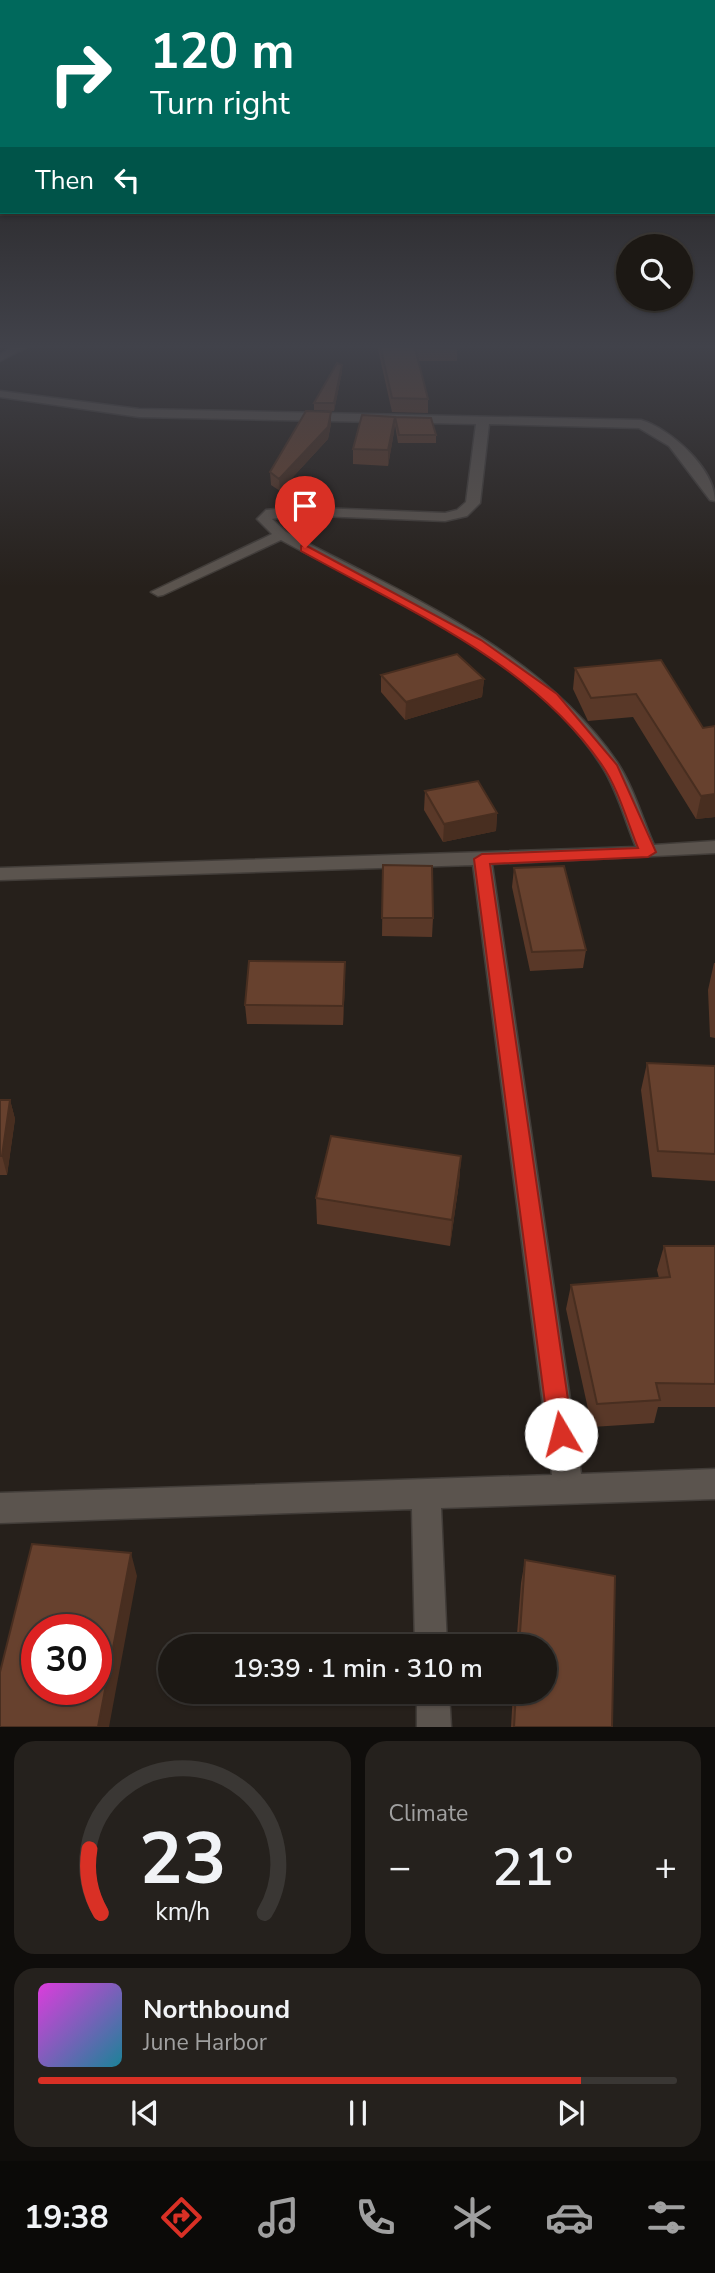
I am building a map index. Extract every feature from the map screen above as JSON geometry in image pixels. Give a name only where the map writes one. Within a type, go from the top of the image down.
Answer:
[{"type":"street","points":[[482,426],[473,503],[462,513],[445,516],[294,510],[271,513],[264,519],[281,535],[476,642],[552,697],[610,765],[648,852]]},
{"type":"street","points":[[646,426],[659,429],[669,437],[715,497]]},
{"type":"street","points":[[158,592],[281,535]]},
{"type":"street","points":[[0,874],[482,859],[715,847]]},
{"type":"street","points":[[482,859],[569,1489]]},
{"type":"street","points":[[0,1508],[715,1484]]},
{"type":"street","points":[[426,1494],[431,1634]]},
{"type":"street","points":[[433,1704],[434,1727]]},
{"type":"building","points":[[297,426],[328,426],[279,479],[270,472]]},
{"type":"building","points":[[359,426],[393,426],[388,450],[353,449]]},
{"type":"building","points":[[397,426],[433,426],[436,435],[399,435]]},
{"type":"building","points":[[457,654],[484,679],[406,702],[381,675]]},
{"type":"building","points":[[661,660],[703,728],[715,726],[715,794],[701,796],[636,694],[591,698],[575,668]]},
{"type":"building","points":[[478,781],[497,813],[444,824],[425,791]]},
{"type":"building","points":[[383,865],[432,866],[433,918],[382,918]]},
{"type":"building","points":[[564,866],[586,950],[532,952],[514,868]]},
{"type":"building","points":[[249,961],[345,962],[343,1006],[245,1005]]},
{"type":"building","points":[[647,1063],[715,1066],[715,1154],[658,1151]]},
{"type":"building","points":[[0,1100],[10,1100],[2,1156],[0,1156]]},
{"type":"building","points":[[331,1136],[461,1156],[452,1220],[316,1198]]},
{"type":"building","points":[[664,1246],[715,1246],[715,1384],[656,1383],[660,1400],[597,1404],[571,1285],[670,1277]]},
{"type":"building","points":[[32,1544],[131,1553],[112,1653],[112,1614],[21,1614],[21,1705],[102,1705],[98,1727],[0,1727],[0,1672]]},
{"type":"building","points":[[525,1560],[615,1576],[612,1727],[514,1727],[515,1704],[557,1704],[557,1634],[520,1634]]},
{"type":"route","points":[[305,548],[476,642],[552,697],[610,765],[648,852],[482,859],[561,1434]]}]
